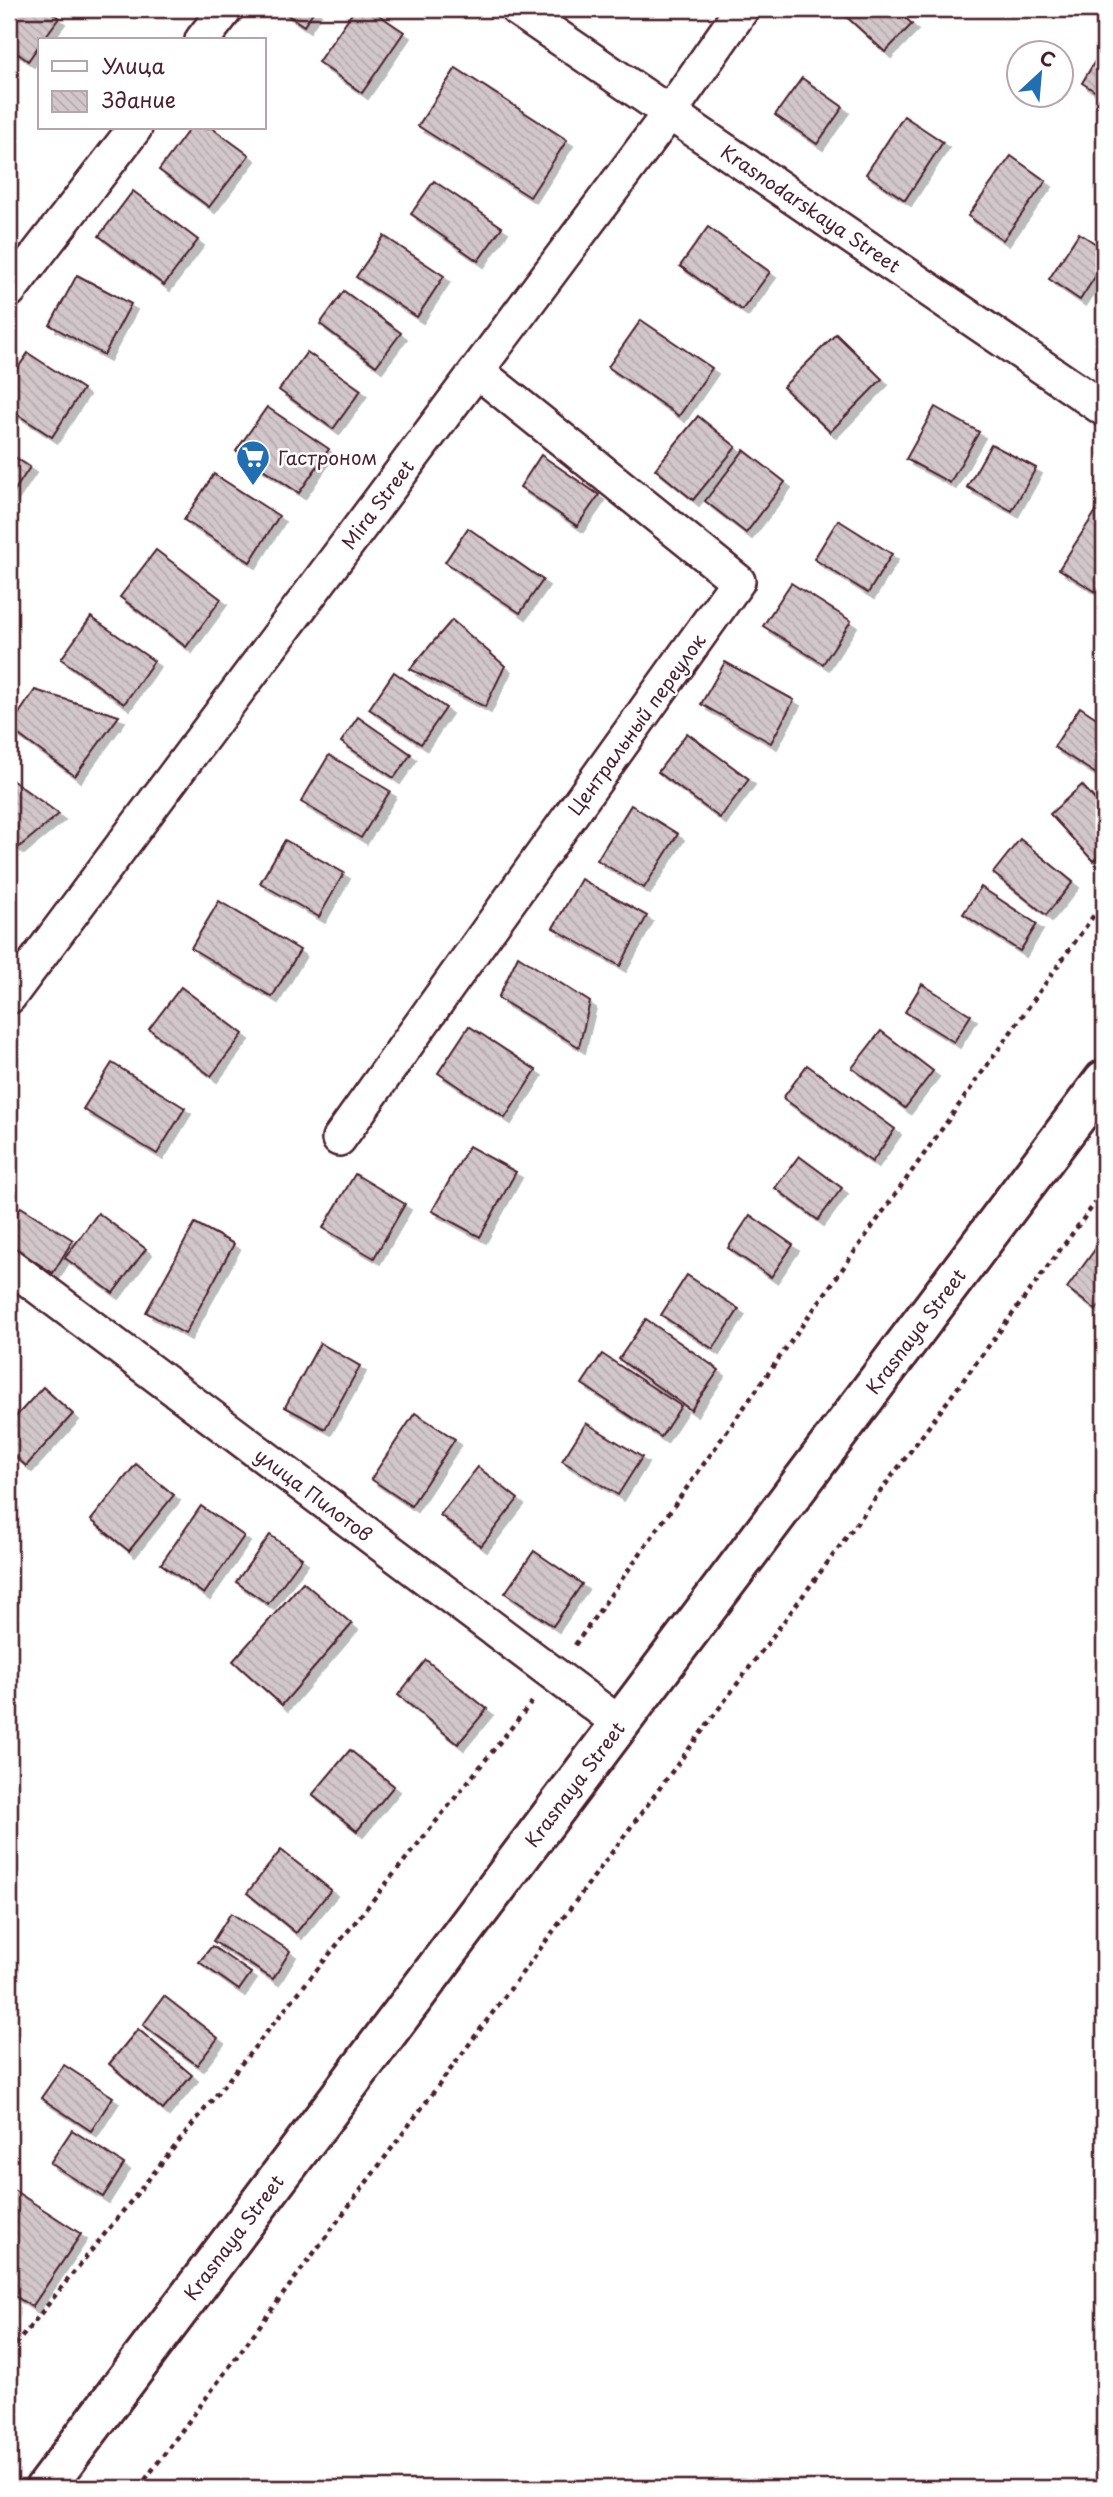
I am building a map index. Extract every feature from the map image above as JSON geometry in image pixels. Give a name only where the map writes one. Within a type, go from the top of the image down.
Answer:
[{"type":"main road","name":"Krasnaya Street","points":[[45,2488],[1104,1080]]},
{"type":"street","points":[[204,38],[226,9]]},
{"type":"street","name":"Krasnodarskaya Street","points":[[517,9],[1104,409]]},
{"type":"street","name":"Mira Street","points":[[9,997],[670,112],[742,9]]},
{"type":"street","points":[[9,291],[133,130]]},
{"type":"street","name":"Центральный переулок","points":[[339,1139],[738,581],[477,371]]},
{"type":"street","name":"улица Пилотов","points":[[9,1265],[619,1723]]},
{"type":"path","points":[[9,2353],[555,1674],[1104,901]]},
{"type":"path","points":[[139,2488],[1104,1191]]},
{"type":"building","points":[[9,9],[47,9],[59,18],[44,38],[38,38],[38,47],[28,61],[9,47]]},
{"type":"building","points":[[279,9],[315,9],[304,26]]},
{"type":"building","points":[[355,9],[370,9],[404,32],[362,93],[318,62]]},
{"type":"building","points":[[838,9],[896,9],[912,24],[885,52]]},
{"type":"building","points":[[1104,46],[1104,97],[1082,83]]},
{"type":"building","points":[[456,68],[567,140],[530,197],[418,126]]},
{"type":"building","points":[[802,78],[843,107],[817,144],[775,115]]},
{"type":"building","points":[[904,116],[943,142],[905,200],[866,174]]},
{"type":"building","points":[[189,130],[215,130],[249,155],[209,207],[159,170]]},
{"type":"building","points":[[1011,156],[1046,181],[1003,240],[968,216]]},
{"type":"building","points":[[434,181],[502,227],[478,261],[411,214]]},
{"type":"building","points":[[133,191],[198,240],[164,285],[99,236]]},
{"type":"building","points":[[708,227],[770,272],[742,310],[680,266]]},
{"type":"building","points":[[1079,233],[1104,249],[1104,263],[1080,300],[1049,279]]},
{"type":"building","points":[[384,236],[444,276],[417,317],[356,277]]},
{"type":"building","points":[[77,275],[131,304],[104,355],[50,325]]},
{"type":"building","points":[[344,291],[401,333],[376,366],[320,324]]},
{"type":"building","points":[[641,320],[712,368],[679,416],[608,367]]},
{"type":"building","points":[[836,334],[882,379],[830,432],[783,387]]},
{"type":"building","points":[[307,352],[361,390],[333,429],[279,390]]},
{"type":"building","points":[[28,353],[83,389],[52,437],[9,409],[9,381]]},
{"type":"building","points":[[267,407],[329,449],[299,493],[236,451]]},
{"type":"building","points":[[935,407],[979,432],[950,483],[906,459]]},
{"type":"building","points":[[698,416],[736,447],[693,500],[655,469]]},
{"type":"building","points":[[991,444],[1036,468],[1012,511],[967,487]]},
{"type":"building","points":[[744,450],[785,482],[746,533],[705,501]]},
{"type":"building","points":[[9,453],[30,467],[9,499]]},
{"type":"building","points":[[541,455],[599,495],[577,526],[520,487]]},
{"type":"building","points":[[214,474],[279,516],[250,562],[184,520]]},
{"type":"building","points":[[1096,511],[1104,516],[1104,580],[1096,592],[1059,569]]},
{"type":"building","points":[[838,520],[892,554],[868,593],[814,559]]},
{"type":"building","points":[[468,528],[543,580],[520,613],[445,562]]},
{"type":"building","points":[[156,550],[221,599],[186,647],[120,597]]},
{"type":"building","points":[[791,583],[851,621],[823,664],[763,626]]},
{"type":"building","points":[[91,617],[154,661],[124,704],[61,659]]},
{"type":"building","points":[[452,620],[505,666],[485,707],[410,669]]},
{"type":"building","points":[[725,662],[794,700],[771,743],[701,704]]},
{"type":"building","points":[[394,672],[446,708],[421,744],[369,709]]},
{"type":"building","points":[[35,690],[119,716],[75,776],[9,728]]},
{"type":"building","points":[[1080,707],[1104,723],[1104,779],[1054,747]]},
{"type":"building","points":[[358,717],[411,754],[394,778],[341,742]]},
{"type":"building","points":[[687,733],[749,779],[720,818],[658,772]]},
{"type":"building","points":[[329,755],[390,791],[361,838],[301,802]]},
{"type":"building","points":[[9,778],[59,814],[18,848],[9,841]]},
{"type":"building","points":[[1082,785],[1104,810],[1104,851],[1093,861],[1050,814]]},
{"type":"building","points":[[631,805],[678,834],[644,888],[597,860]]},
{"type":"building","points":[[1020,839],[1073,882],[1046,915],[993,873]]},
{"type":"building","points":[[285,840],[344,873],[319,917],[260,883]]},
{"type":"building","points":[[581,879],[647,916],[620,966],[553,928]]},
{"type":"building","points":[[981,887],[1037,924],[1020,951],[963,914]]},
{"type":"building","points":[[219,901],[300,950],[272,997],[191,948]]},
{"type":"building","points":[[518,956],[590,1002],[579,1047],[498,998]]},
{"type":"building","points":[[922,984],[971,1015],[954,1042],[905,1012]]},
{"type":"building","points":[[181,987],[243,1034],[211,1076],[149,1029]]},
{"type":"building","points":[[469,1026],[536,1070],[505,1118],[438,1073]]},
{"type":"building","points":[[881,1031],[933,1071],[905,1108],[852,1068]]},
{"type":"building","points":[[112,1063],[185,1108],[157,1154],[83,1109]]},
{"type":"building","points":[[807,1065],[895,1129],[872,1162],[783,1098]]},
{"type":"building","points":[[469,1146],[516,1172],[480,1237],[432,1211]]},
{"type":"building","points":[[799,1156],[842,1188],[818,1220],[775,1188]]},
{"type":"building","points":[[355,1174],[405,1204],[374,1258],[323,1228]]},
{"type":"building","points":[[21,1207],[73,1240],[53,1273],[9,1245],[9,1226]]},
{"type":"building","points":[[98,1213],[146,1249],[113,1293],[65,1258]]},
{"type":"building","points":[[750,1215],[793,1245],[771,1277],[728,1248]]},
{"type":"building","points":[[195,1223],[234,1244],[185,1334],[146,1312]]},
{"type":"building","points":[[1104,1237],[1104,1299],[1096,1310],[1067,1288]]},
{"type":"building","points":[[687,1275],[739,1309],[713,1349],[661,1315]]},
{"type":"building","points":[[646,1319],[719,1370],[691,1410],[619,1359]]},
{"type":"building","points":[[320,1343],[360,1366],[325,1429],[285,1407]]},
{"type":"building","points":[[602,1354],[681,1406],[661,1437],[582,1384]]},
{"type":"building","points":[[43,1387],[73,1414],[26,1466],[9,1451],[9,1424]]},
{"type":"building","points":[[415,1413],[455,1439],[411,1506],[371,1479]]},
{"type":"building","points":[[586,1423],[642,1457],[618,1495],[562,1461]]},
{"type":"building","points":[[136,1464],[174,1495],[129,1551],[91,1520]]},
{"type":"building","points":[[478,1467],[518,1499],[481,1546],[440,1515]]},
{"type":"building","points":[[201,1506],[244,1536],[204,1594],[161,1564]]},
{"type":"building","points":[[270,1535],[302,1558],[268,1604],[236,1582]]},
{"type":"building","points":[[534,1551],[582,1584],[553,1626],[505,1593]]},
{"type":"building","points":[[303,1582],[352,1624],[282,1705],[233,1661]]},
{"type":"building","points":[[426,1660],[487,1709],[458,1744],[398,1695]]},
{"type":"building","points":[[350,1750],[394,1786],[357,1831],[312,1795]]},
{"type":"building","points":[[281,1850],[331,1890],[296,1933],[247,1893]]},
{"type":"building","points":[[231,1913],[290,1951],[273,1979],[213,1941]]},
{"type":"building","points":[[212,1946],[251,1973],[239,1990],[199,1962]]},
{"type":"building","points":[[164,1996],[218,2038],[197,2065],[143,2025]]},
{"type":"building","points":[[138,2029],[192,2075],[163,2110],[109,2064]]},
{"type":"building","points":[[64,2065],[113,2097],[91,2131],[41,2098]]},
{"type":"building","points":[[72,2130],[124,2164],[103,2197],[50,2163]]},
{"type":"building","points":[[9,2187],[81,2234],[32,2307],[9,2292]]},
{"type":"place","name":"Гастроном","points":[[253,487]]}]
